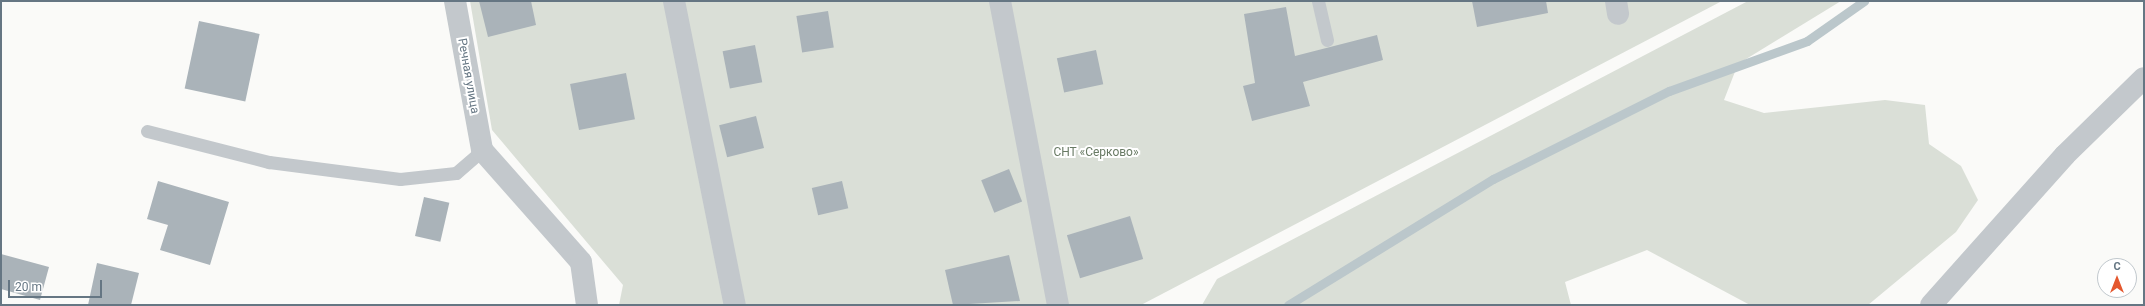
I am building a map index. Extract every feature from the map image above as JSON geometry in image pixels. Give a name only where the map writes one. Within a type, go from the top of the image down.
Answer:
[{"type":"street","name":"Речная улица","points":[[455,1],[482,150]]},
{"type":"street","points":[[674,1],[735,305]]},
{"type":"street","points":[[1000,1],[1058,305]]},
{"type":"street","points":[[1931,305],[2065,155],[2144,78]]},
{"type":"street","points":[[482,150],[581,262],[587,305]]},
{"type":"lane","points":[[1318,1],[1327,40]]},
{"type":"lane","points":[[147,131],[269,162],[400,179],[456,173],[482,150]]},
{"type":"green space","name":"СНТ «Серково»","points":[[470,1],[1722,1],[1141,305],[619,305],[623,285],[492,130]]},
{"type":"green space","points":[[1748,1],[1841,1],[1738,64],[1724,100],[1764,113],[1885,100],[1925,105],[1929,144],[1961,166],[1978,200],[1956,232],[1868,305],[1750,305],[1647,250],[1565,282],[1571,305],[1202,305],[1217,279]]},
{"type":"building","points":[[479,1],[531,1],[536,25],[488,37]]},
{"type":"building","points":[[1472,1],[1546,1],[1548,13],[1477,27]]},
{"type":"building","points":[[1286,7],[1295,56],[1377,35],[1383,60],[1303,82],[1310,106],[1252,121],[1243,86],[1255,83],[1244,14]]},
{"type":"building","points":[[828,11],[834,48],[802,53],[796,16]]},
{"type":"building","points":[[199,21],[260,34],[245,101],[185,88]]},
{"type":"building","points":[[755,45],[762,82],[730,89],[723,51]]},
{"type":"building","points":[[1096,50],[1103,84],[1064,93],[1057,58]]},
{"type":"building","points":[[626,73],[635,119],[579,130],[570,84]]},
{"type":"building","points":[[756,116],[764,148],[727,157],[719,125]]},
{"type":"building","points":[[1009,169],[1022,201],[994,213],[981,180]]},
{"type":"building","points":[[158,181],[229,202],[210,265],[160,250],[168,225],[147,219]]},
{"type":"building","points":[[842,181],[848,208],[818,215],[812,188]]},
{"type":"building","points":[[424,197],[449,203],[440,242],[415,236]]},
{"type":"building","points":[[1130,216],[1143,259],[1080,278],[1067,235]]},
{"type":"building","points":[[1,254],[49,267],[40,300],[1,289]]},
{"type":"building","points":[[1009,255],[1020,301],[953,305],[945,270]]},
{"type":"building","points":[[97,263],[139,273],[131,305],[88,305]]},
{"type":"waterway","points":[[1288,305],[1493,179],[1669,91],[1807,41],[1864,1]]}]
